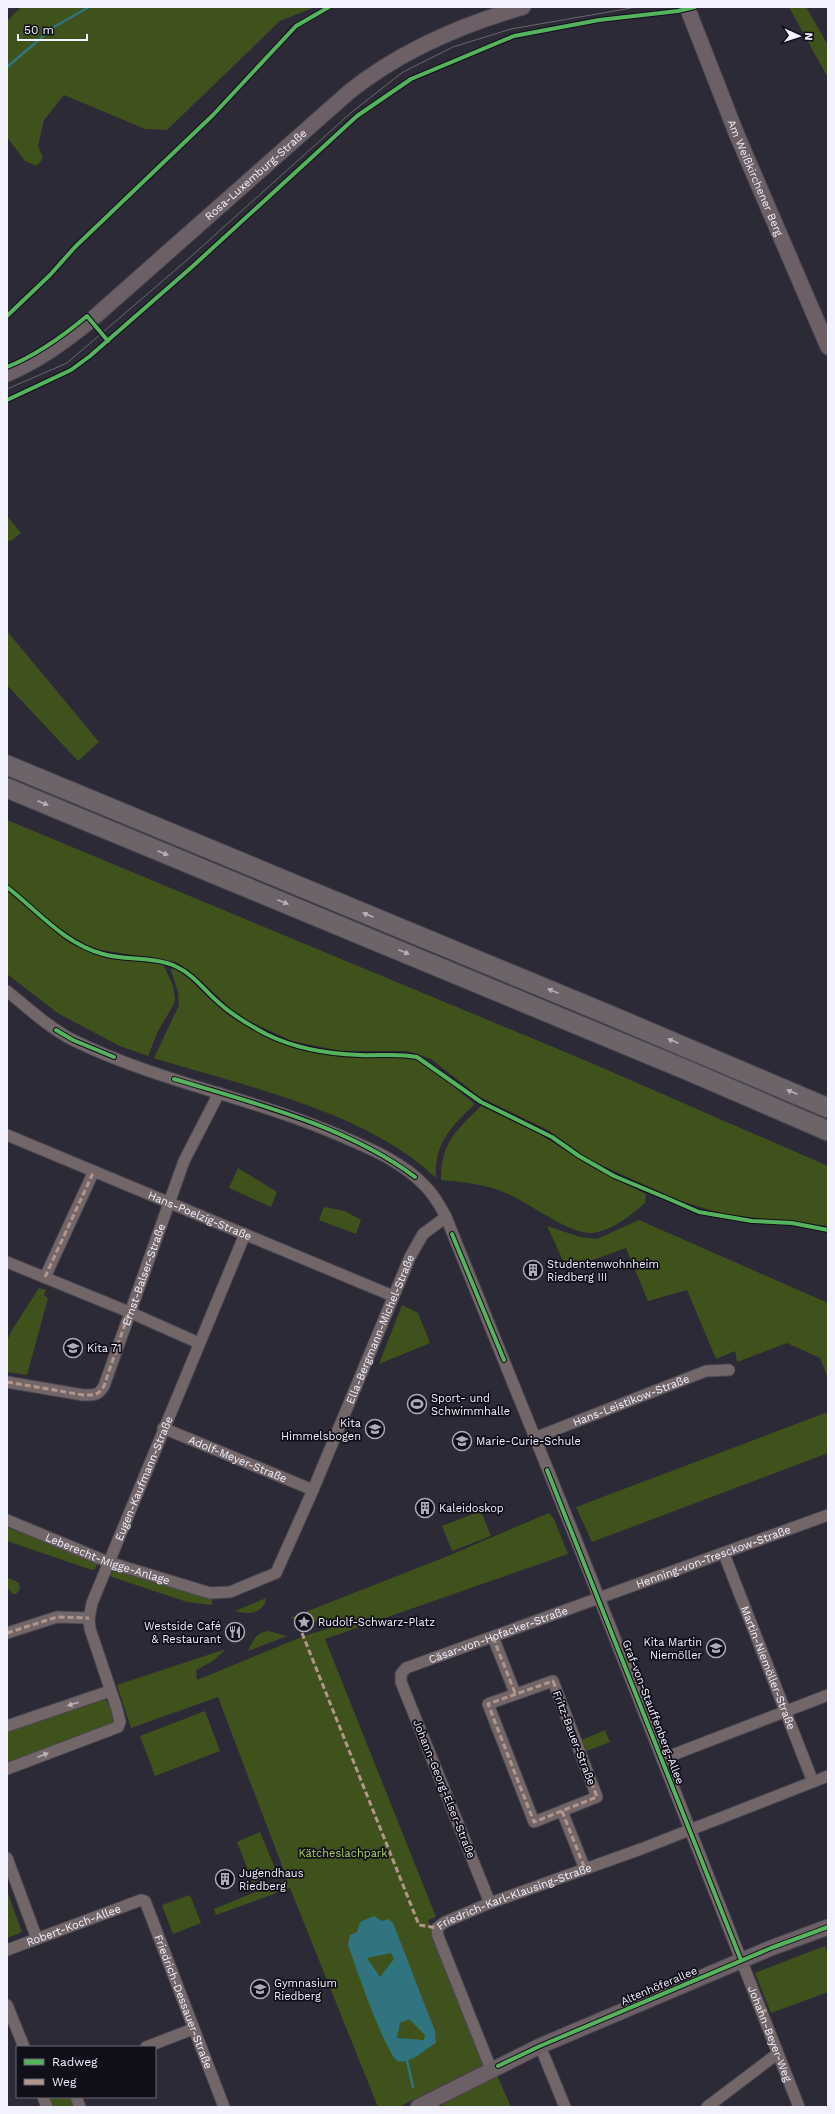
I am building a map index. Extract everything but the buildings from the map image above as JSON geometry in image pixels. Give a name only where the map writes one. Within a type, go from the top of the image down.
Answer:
[{"type":"highway","points":[[7,765],[607,1014],[828,1108]]},
{"type":"highway","points":[[7,788],[675,1065],[828,1131]]},
{"type":"main road","name":"Rosa-Luxemburg-Straße","points":[[7,374],[35,360],[61,344],[90,321],[338,102],[378,70],[420,46],[471,24],[523,7]]},
{"type":"main road","name":"Am Weißkirchener Berg","points":[[687,7],[737,135],[828,346]]},
{"type":"main road","name":"Altenhöferallee","points":[[418,2107],[491,2069],[540,2046],[741,1960],[828,1927]]},
{"type":"street","name":"Graf-von-Stauffenberg-Allee","points":[[7,991],[42,1020],[73,1040],[163,1076],[310,1123],[392,1159],[426,1186],[435,1197],[446,1217],[599,1599],[741,1960]]},
{"type":"street","name":"Ernst-Balser-Straße","points":[[7,1382],[83,1394],[95,1395],[100,1393],[104,1386],[184,1160],[219,1093]]},
{"type":"street","name":"Hans-Poelzig-Straße","points":[[7,1135],[394,1296]]},
{"type":"street","points":[[45,1277],[94,1171]]},
{"type":"street","name":"Ella-Bergmann-Michel-Straße","points":[[210,1593],[230,1592],[268,1578],[276,1573],[313,1490],[410,1257],[423,1234],[446,1217]]},
{"type":"street","name":"Eugen-Kaufmann-Straße","points":[[88,1618],[108,1562],[245,1234]]},
{"type":"street","points":[[7,1262],[129,1312],[199,1343]]},
{"type":"street","name":"Hans-Leistikow-Straße","points":[[534,1438],[706,1371],[729,1370]]},
{"type":"street","name":"Adolf-Meyer-Straße","points":[[163,1428],[313,1490]]},
{"type":"street","name":"Henning-von-Tresckow-Straße","points":[[599,1599],[828,1515]]},
{"type":"street","name":"Leberecht-Migge-Anlage","points":[[7,1520],[108,1562],[210,1593]]},
{"type":"street","name":"Martin-Niemöller-Straße","points":[[724,1554],[813,1782]]},
{"type":"street","name":"Cäsar-von-Hofacker-Straße","points":[[401,1674],[406,1668],[599,1599]]},
{"type":"street","points":[[7,1632],[57,1617],[88,1618],[90,1629],[120,1722],[118,1727],[7,1769]]},
{"type":"street","points":[[493,1637],[515,1693]]},
{"type":"street","name":"Johann-Georg-Elser-Straße","points":[[401,1674],[401,1682],[490,1903]]},
{"type":"street","name":"Fritz-Bauer-Straße","points":[[553,1680],[597,1797],[562,1811],[534,1822],[488,1704],[553,1680]]},
{"type":"street","points":[[7,1726],[110,1691]]},
{"type":"street","points":[[662,1759],[828,1695]]},
{"type":"street","name":"Friedrich-Karl-Klausing-Straße","points":[[491,2069],[438,1936],[437,1928],[445,1922],[490,1903],[689,1830],[828,1776]]},
{"type":"street","points":[[562,1811],[585,1869]]},
{"type":"street","points":[[7,1858],[37,1939]]},
{"type":"street","name":"Robert-Koch-Allee","points":[[7,1950],[141,1900]]},
{"type":"street","name":"Friedrich-Dessauer-Straße","points":[[141,1900],[145,1901],[193,2030],[224,2107]]},
{"type":"street","name":"Johann-Beyer-Weg","points":[[741,1960],[799,2107]]},
{"type":"street","points":[[7,2005],[24,2046]]},
{"type":"street","points":[[149,2046],[193,2030]]},
{"type":"street","points":[[540,2046],[565,2107]]},
{"type":"street","points":[[707,2107],[777,2054]]},
{"type":"green space","points":[[21,7],[315,7],[280,21],[167,130],[145,129],[64,95],[44,120],[38,146],[43,158],[37,166],[25,161],[7,137],[7,21]]},
{"type":"green space","points":[[789,7],[806,7],[828,45],[828,78]]},
{"type":"green space","points":[[7,516],[21,533],[11,541],[7,540]]},
{"type":"green space","points":[[7,631],[99,742],[78,761],[7,685]]},
{"type":"green space","points":[[7,820],[589,1062],[828,1166],[828,1226],[723,1214],[678,1200],[590,1160],[548,1130],[480,1097],[431,1059],[408,1051],[341,1051],[292,1041],[249,1021],[231,1009],[194,974],[176,962],[95,949],[75,941],[7,885]]},
{"type":"green space","points":[[7,891],[69,943],[104,957],[163,964],[173,986],[175,998],[174,1004],[158,1031],[148,1056],[120,1046],[59,1014],[7,974]]},
{"type":"green space","points":[[173,967],[180,970],[216,1004],[240,1023],[284,1043],[306,1050],[334,1056],[363,1058],[391,1056],[409,1057],[416,1059],[443,1078],[475,1104],[458,1120],[441,1145],[436,1166],[436,1178],[408,1155],[376,1135],[341,1118],[265,1091],[154,1058],[179,1005],[178,992],[171,970]]},
{"type":"green space","points":[[481,1106],[536,1132],[595,1169],[646,1194],[645,1203],[614,1226],[599,1232],[582,1232],[560,1223],[514,1197],[496,1189],[481,1185],[441,1180],[442,1167],[447,1146],[457,1130]]},
{"type":"green space","points":[[238,1168],[277,1192],[271,1207],[229,1188]]},
{"type":"green space","points":[[324,1207],[345,1211],[361,1220],[356,1234],[319,1220]]},
{"type":"green space","points":[[639,1220],[828,1303],[828,1378],[820,1358],[787,1343],[737,1362],[735,1351],[716,1359],[687,1290],[648,1301],[626,1248],[567,1269],[547,1226],[580,1237],[597,1239]]},
{"type":"green space","points":[[39,1288],[46,1290],[44,1295],[48,1298],[27,1375],[7,1372],[7,1341],[12,1330]]},
{"type":"green space","points":[[402,1305],[418,1313],[430,1343],[379,1364]]},
{"type":"green space","points":[[828,1412],[828,1453],[592,1542],[576,1507]]},
{"type":"green space","points":[[481,1511],[491,1536],[452,1551],[442,1526]]},
{"type":"green space","name":"Kätcheslachpark","points":[[549,1513],[554,1519],[568,1554],[325,1639],[436,1917],[428,1920],[483,2065],[399,2107],[378,2107],[290,1888],[216,1915],[214,1909],[287,1879],[218,1697],[131,1728],[117,1685],[226,1649],[213,1661],[196,1670],[197,1680],[304,1636],[330,1628],[325,1621],[306,1621],[290,1618],[448,1556]]},
{"type":"green space","points":[[7,1527],[98,1562],[95,1569],[92,1570],[7,1541]]},
{"type":"green space","points":[[115,1569],[212,1599],[212,1605],[187,1602],[112,1577],[110,1575]]},
{"type":"green space","points":[[9,1578],[19,1583],[20,1589],[16,1594],[13,1594],[7,1587],[7,1580]]},
{"type":"green space","points":[[266,1598],[262,1607],[254,1612],[245,1613],[235,1611]]},
{"type":"green space","points":[[268,1631],[287,1636],[248,1651],[258,1635]]},
{"type":"green space","points":[[102,1698],[107,1701],[115,1719],[110,1727],[7,1766],[7,1730]]},
{"type":"green space","points":[[205,1711],[220,1751],[155,1776],[140,1736]]},
{"type":"green space","points":[[605,1730],[610,1742],[587,1751],[582,1740]]},
{"type":"green space","points":[[260,1832],[277,1873],[253,1883],[237,1842]]},
{"type":"green space","points":[[7,1891],[22,1932],[7,1938]]},
{"type":"green space","points":[[190,1895],[201,1923],[173,1934],[162,1905]]},
{"type":"green space","points":[[825,1946],[828,1955],[828,1992],[771,2013],[755,1973]]},
{"type":"green space","points":[[496,2073],[511,2107],[439,2107]]},
{"type":"green space","points":[[48,2098],[72,2098],[75,2107],[52,2107]]},
{"type":"water","points":[[374,1916],[382,1921],[388,1919],[393,1923],[435,2031],[436,2043],[407,2061],[398,2061],[386,2043],[378,2027],[348,1945],[350,1935],[357,1932],[360,1922]],"holes":[[[391,1953],[394,1959],[380,1977],[367,1958]],[[409,2019],[425,2035],[424,2040],[397,2038],[400,2023]]]},
{"type":"waterway","points":[[7,67],[54,27],[89,7]]},
{"type":"waterway","points":[[407,2061],[413,2087]]},
{"type":"tram line","points":[[7,389],[67,363],[187,260],[353,111],[403,72],[453,47],[511,29],[637,7]]},
{"type":"marked path","points":[[45,1277],[94,1171]]},
{"type":"marked path","points":[[7,1382],[83,1395],[93,1395],[98,1393],[104,1386],[129,1312]]},
{"type":"marked path","points":[[7,1633],[57,1617],[89,1618]]},
{"type":"marked path","points":[[302,1633],[419,1925],[437,1928]]},
{"type":"marked path","points":[[493,1637],[515,1693]]},
{"type":"marked path","points":[[553,1681],[597,1797],[534,1822],[488,1704],[553,1681]]},
{"type":"marked path","points":[[562,1811],[585,1869]]},
{"type":"marked path","points":[[761,2012],[769,2009]]},
{"type":"cycle path","points":[[7,316],[50,275],[75,247],[213,115],[296,26],[329,7]]},
{"type":"cycle path","points":[[7,400],[71,370],[90,356],[193,266],[357,116],[411,79],[514,36],[599,20],[678,11],[695,7]]},
{"type":"cycle path","points":[[7,367],[29,357],[49,345],[87,316],[108,341]]},
{"type":"cycle path","points":[[7,887],[63,934],[75,942],[103,954],[159,961],[177,967],[194,978],[223,1007],[260,1031],[277,1039],[300,1047],[336,1053],[403,1055],[417,1057],[481,1102],[552,1137],[579,1156],[614,1176],[699,1212],[752,1221],[792,1223],[828,1230]]},
{"type":"cycle path","points":[[56,1030],[73,1040],[114,1057]]},
{"type":"cycle path","points":[[174,1079],[267,1107],[330,1130],[388,1159],[415,1177]]},
{"type":"cycle path","points":[[452,1234],[504,1360]]},
{"type":"cycle path","points":[[547,1470],[741,1960]]},
{"type":"cycle path","points":[[498,2066],[540,2046],[771,1948],[828,1927]]},
{"type":"place","name":"Studentenwohnheim Riedberg III","points":[[533,1270]]},
{"type":"place","name":"Kita 71","points":[[73,1348]]},
{"type":"place","name":"Sport- und Schwimmhalle","points":[[417,1404]]},
{"type":"place","name":"Kita Himmelsbogen","points":[[375,1429]]},
{"type":"place","name":"Marie-Curie-Schule","points":[[462,1441]]},
{"type":"place","name":"Kaleidoskop","points":[[425,1508]]},
{"type":"place","name":"Rudolf-Schwarz-Platz","points":[[304,1622]]},
{"type":"place","name":"Westside Café & Restaurant","points":[[235,1632]]},
{"type":"place","name":"Kita Martin Niemöller","points":[[716,1648]]},
{"type":"place","name":"Jugendhaus Riedberg","points":[[225,1879]]},
{"type":"place","name":"Gymnasium Riedberg","points":[[260,1989]]}]
